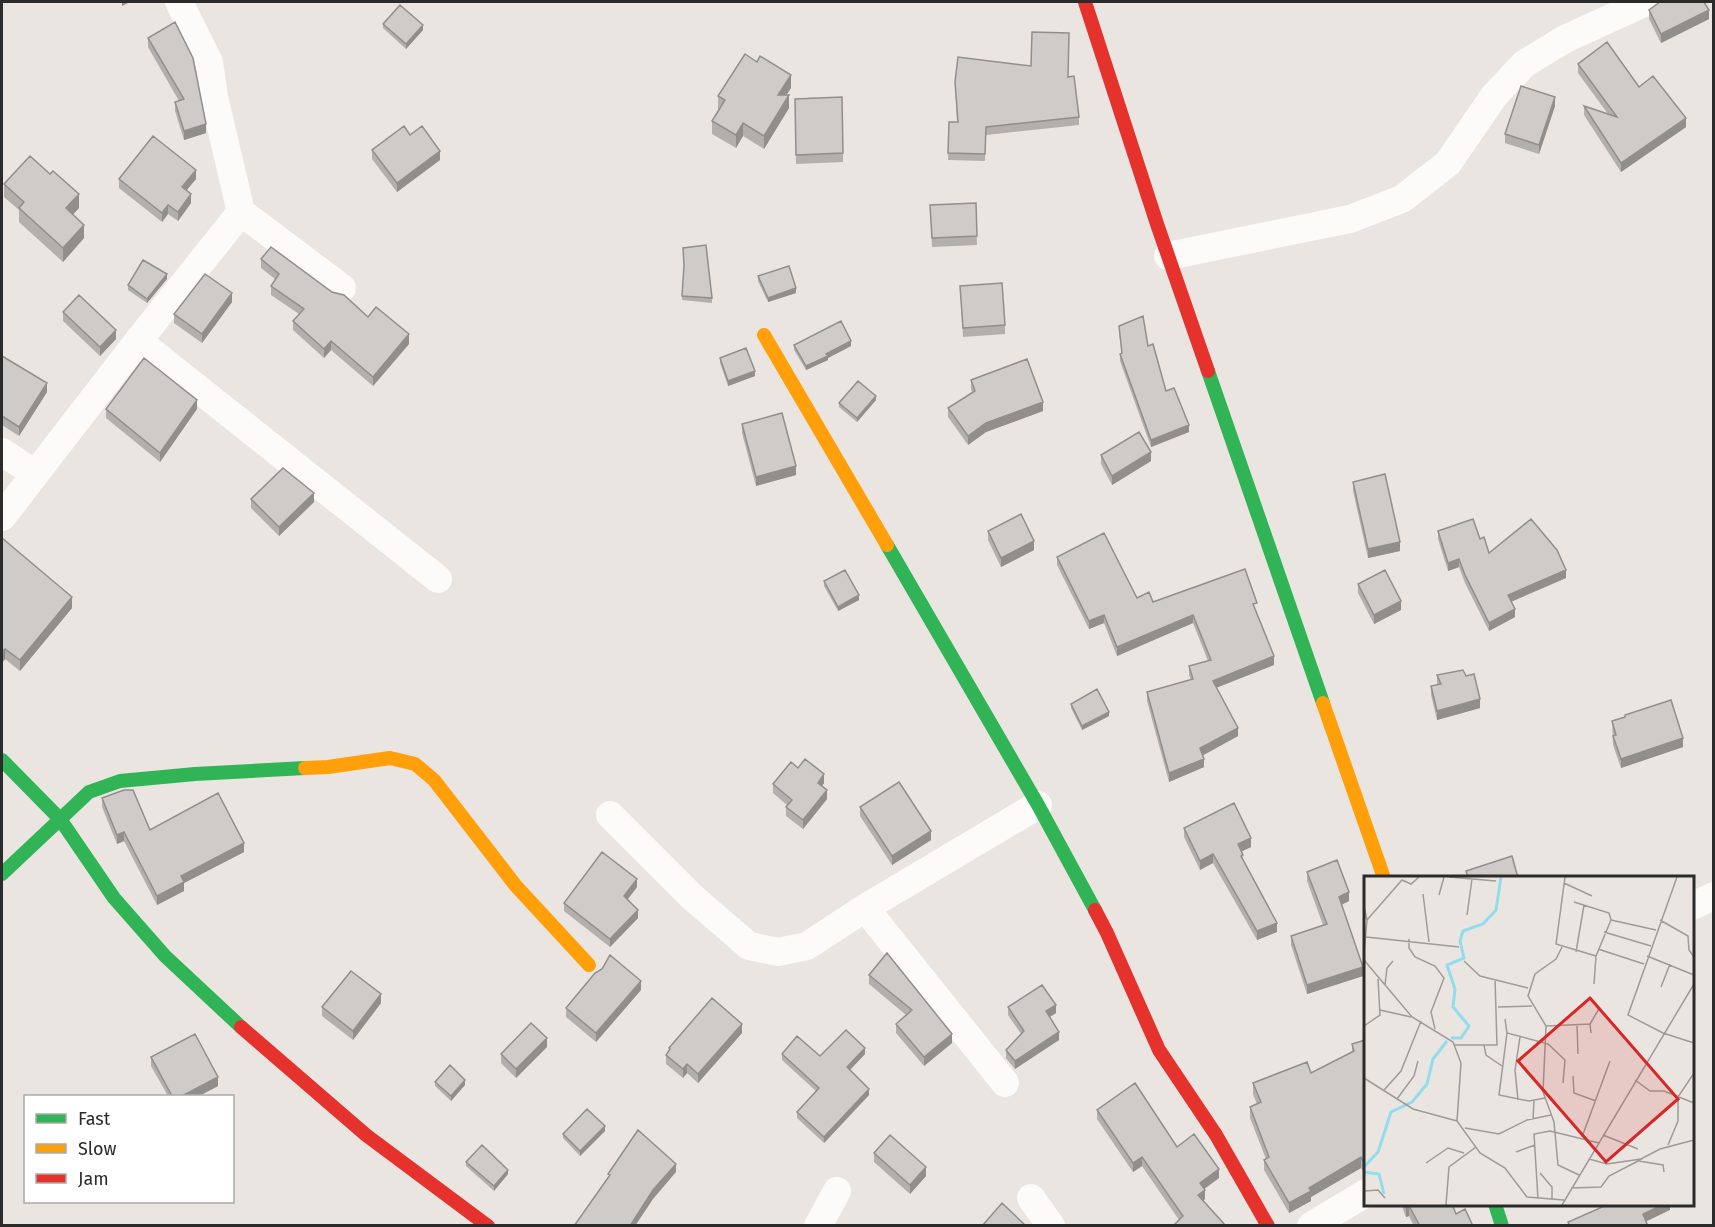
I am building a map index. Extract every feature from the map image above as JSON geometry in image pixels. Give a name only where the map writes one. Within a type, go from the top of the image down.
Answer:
[{"type":"street","points":[[179,2],[209,62],[214,97],[241,213],[342,288]]},
{"type":"street","points":[[1085,2],[1168,256],[1383,876]]},
{"type":"street","points":[[1168,256],[1350,219],[1402,199],[1448,163],[1494,96],[1524,64],[1565,39],[1647,2]]},
{"type":"street","points":[[2,518],[34,473],[241,213]]},
{"type":"street","points":[[764,335],[1038,805],[1107,933],[1159,1050],[1216,1135],[1268,1226]]},
{"type":"street","points":[[138,341],[438,579]]},
{"type":"street","points":[[2,452],[34,473]]},
{"type":"street","points":[[2,874],[89,792],[120,781],[195,774],[328,767],[390,758],[415,764],[434,780],[516,886],[589,965]]},
{"type":"street","points":[[2,760],[60,819],[114,898],[165,956],[251,1036],[366,1135],[488,1226]]},
{"type":"street","points":[[610,815],[691,896],[749,946],[778,952],[807,946],[865,908],[1038,805]]},
{"type":"street","points":[[1694,905],[1713,896]]},
{"type":"street","points":[[865,908],[1005,1083]]},
{"type":"street","points":[[818,1226],[837,1191]]},
{"type":"street","points":[[1311,1226],[1364,1194]]},
{"type":"street","points":[[1031,1198],[1051,1226]]},
{"type":"street","points":[[1496,1206],[1502,1226]]},
{"type":"building","points":[[1660,2],[1704,2],[1709,10],[1661,34],[1649,10]]},
{"type":"building","points":[[400,5],[423,25],[406,44],[383,24]]},
{"type":"building","points":[[175,22],[193,58],[206,124],[184,131],[175,102],[184,99],[148,38]]},
{"type":"building","points":[[1032,32],[1069,33],[1068,77],[1074,76],[1079,117],[986,127],[985,154],[948,153],[949,122],[958,122],[955,82],[958,57],[1031,66]]},
{"type":"building","points":[[1607,42],[1639,87],[1653,76],[1686,118],[1621,163],[1584,106],[1617,117],[1578,64]]},
{"type":"building","points":[[745,54],[757,62],[760,56],[791,75],[778,95],[789,95],[764,136],[743,123],[736,135],[712,121],[725,100],[718,96]]},
{"type":"building","points":[[1521,86],[1555,97],[1539,145],[1505,134]]},
{"type":"building","points":[[842,97],[843,153],[796,155],[795,99]]},
{"type":"building","points":[[404,126],[410,135],[422,126],[440,151],[397,183],[372,150]]},
{"type":"building","points":[[153,136],[196,170],[182,187],[191,194],[178,212],[168,205],[162,213],[119,179]]},
{"type":"building","points":[[30,156],[50,174],[53,171],[79,194],[66,208],[84,225],[63,248],[19,208],[24,202],[4,184]]},
{"type":"building","points":[[976,203],[977,236],[932,238],[930,205]]},
{"type":"building","points":[[706,245],[712,298],[682,296],[683,248]]},
{"type":"building","points":[[271,247],[332,292],[344,295],[368,317],[376,307],[409,334],[373,377],[331,341],[324,349],[293,321],[304,309],[271,286],[279,274],[261,259]]},
{"type":"building","points":[[143,260],[167,274],[147,299],[128,285]]},
{"type":"building","points":[[789,266],[796,288],[768,298],[758,276]]},
{"type":"building","points":[[205,274],[232,293],[202,334],[174,314]]},
{"type":"building","points":[[1002,283],[1005,325],[963,328],[960,286]]},
{"type":"building","points":[[79,295],[116,330],[100,347],[63,312]]},
{"type":"building","points":[[1143,316],[1148,346],[1153,344],[1166,391],[1174,388],[1189,425],[1151,440],[1120,354],[1122,353],[1119,326]]},
{"type":"building","points":[[841,321],[851,341],[826,354],[828,356],[806,366],[794,345]]},
{"type":"building","points":[[746,348],[755,371],[728,381],[720,358]]},
{"type":"building","points":[[2,356],[47,383],[19,427],[2,416]]},
{"type":"building","points":[[144,358],[197,400],[160,453],[106,409]]},
{"type":"building","points":[[1027,359],[1043,402],[986,423],[968,436],[948,408],[975,391],[971,380]]},
{"type":"building","points":[[858,381],[876,396],[857,418],[839,403]]},
{"type":"building","points":[[782,413],[796,466],[756,477],[742,424]]},
{"type":"building","points":[[1139,432],[1151,452],[1112,476],[1101,455]]},
{"type":"building","points":[[283,468],[314,493],[279,527],[251,499]]},
{"type":"building","points":[[1385,474],[1400,542],[1368,549],[1353,482]]},
{"type":"building","points":[[1021,514],[1034,541],[1001,558],[988,531]]},
{"type":"building","points":[[1473,519],[1480,539],[1484,537],[1489,553],[1531,519],[1557,550],[1566,570],[1508,595],[1515,609],[1489,623],[1459,559],[1448,563],[1438,531]]},
{"type":"building","points":[[1104,533],[1137,598],[1149,592],[1153,602],[1245,569],[1257,603],[1253,604],[1274,656],[1213,681],[1238,728],[1200,748],[1204,759],[1169,773],[1147,692],[1193,679],[1189,666],[1211,660],[1193,615],[1117,647],[1104,615],[1089,621],[1057,557]]},
{"type":"building","points":[[2,538],[72,597],[20,660],[5,649],[2,652]]},
{"type":"building","points":[[845,570],[859,595],[838,607],[824,581]]},
{"type":"building","points":[[1385,570],[1401,601],[1374,615],[1358,584]]},
{"type":"building","points":[[1463,670],[1466,676],[1474,674],[1480,699],[1437,711],[1431,686],[1441,684],[1437,675]]},
{"type":"building","points":[[1097,689],[1109,712],[1082,726],[1071,704]]},
{"type":"building","points":[[1671,700],[1683,738],[1621,759],[1613,736],[1616,735],[1612,721]]},
{"type":"building","points":[[805,759],[824,774],[818,783],[827,790],[803,820],[786,807],[792,800],[773,784],[791,762],[798,768]]},
{"type":"building","points":[[899,782],[931,831],[892,856],[860,807]]},
{"type":"building","points":[[124,790],[133,790],[150,830],[218,793],[244,843],[181,876],[184,882],[157,896],[124,832],[117,835],[102,798]]},
{"type":"building","points":[[1234,803],[1251,838],[1238,844],[1243,855],[1241,856],[1277,923],[1257,931],[1213,854],[1200,861],[1184,828]]},
{"type":"building","points":[[602,852],[637,879],[624,896],[638,910],[610,939],[564,903]]},
{"type":"building","points":[[1512,856],[1517,876],[1467,876],[1466,871]]},
{"type":"building","points":[[1337,860],[1349,892],[1339,897],[1363,967],[1307,985],[1291,936],[1327,924],[1307,872]]},
{"type":"building","points":[[887,953],[952,1034],[924,1057],[896,1024],[912,1010],[869,975]]},
{"type":"building","points":[[610,955],[641,981],[596,1033],[566,1008],[595,973],[602,969]]},
{"type":"building","points":[[351,971],[381,994],[353,1031],[322,1007]]},
{"type":"building","points":[[1042,985],[1056,1005],[1046,1011],[1059,1032],[1015,1061],[1006,1050],[1024,1031],[1008,1007]]},
{"type":"building","points":[[712,998],[742,1024],[698,1074],[687,1064],[683,1069],[666,1055],[669,1048]]},
{"type":"building","points":[[531,1023],[547,1038],[516,1069],[501,1054]]},
{"type":"building","points":[[846,1030],[865,1048],[847,1067],[869,1089],[824,1137],[797,1112],[819,1088],[782,1054],[797,1036],[820,1056]]},
{"type":"building","points":[[195,1034],[218,1077],[184,1095],[171,1095],[151,1057]]},
{"type":"building","points":[[1364,1040],[1364,1160],[1361,1157],[1309,1188],[1311,1191],[1289,1203],[1264,1160],[1269,1157],[1250,1107],[1261,1102],[1253,1083],[1307,1062],[1311,1073],[1354,1051],[1352,1044]]},
{"type":"building","points":[[450,1065],[465,1080],[451,1096],[435,1082]]},
{"type":"building","points":[[1135,1083],[1177,1147],[1194,1134],[1219,1169],[1200,1183],[1205,1190],[1198,1195],[1226,1226],[1173,1226],[1183,1216],[1142,1157],[1133,1163],[1097,1110]]},
{"type":"building","points":[[587,1109],[605,1126],[580,1151],[563,1134]]},
{"type":"building","points":[[638,1130],[676,1164],[653,1190],[630,1226],[574,1226],[610,1175],[608,1174]]},
{"type":"building","points":[[890,1135],[926,1167],[910,1185],[874,1153]]},
{"type":"building","points":[[482,1145],[508,1170],[494,1186],[466,1162]]},
{"type":"building","points":[[1002,1203],[1026,1226],[982,1226]]},
{"type":"building","points":[[1409,1206],[1453,1206],[1456,1214],[1465,1209],[1473,1226],[1420,1226]]},
{"type":"building","points":[[1604,1206],[1660,1206],[1643,1214],[1647,1224],[1643,1226],[1570,1226],[1568,1222]]},
{"type":"traffic: fast","points":[[1208,371],[1323,703]]},
{"type":"traffic: fast","points":[[887,545],[1038,805],[1095,910]]},
{"type":"traffic: fast","points":[[2,760],[60,819],[114,898],[165,956],[241,1027]]},
{"type":"traffic: fast","points":[[2,874],[89,792],[120,781],[305,768]]},
{"type":"traffic: fast","points":[[1496,1206],[1502,1226]]},
{"type":"traffic: slow","points":[[764,335],[887,545]]},
{"type":"traffic: slow","points":[[1323,703],[1383,876]]},
{"type":"traffic: slow","points":[[305,768],[390,758],[415,764],[434,780],[516,886],[589,965]]},
{"type":"traffic: jam","points":[[1085,2],[1157,224],[1208,371]]},
{"type":"traffic: jam","points":[[1095,910],[1159,1050],[1216,1135],[1268,1226]]},
{"type":"traffic: jam","points":[[241,1027],[366,1135],[488,1226]]}]
